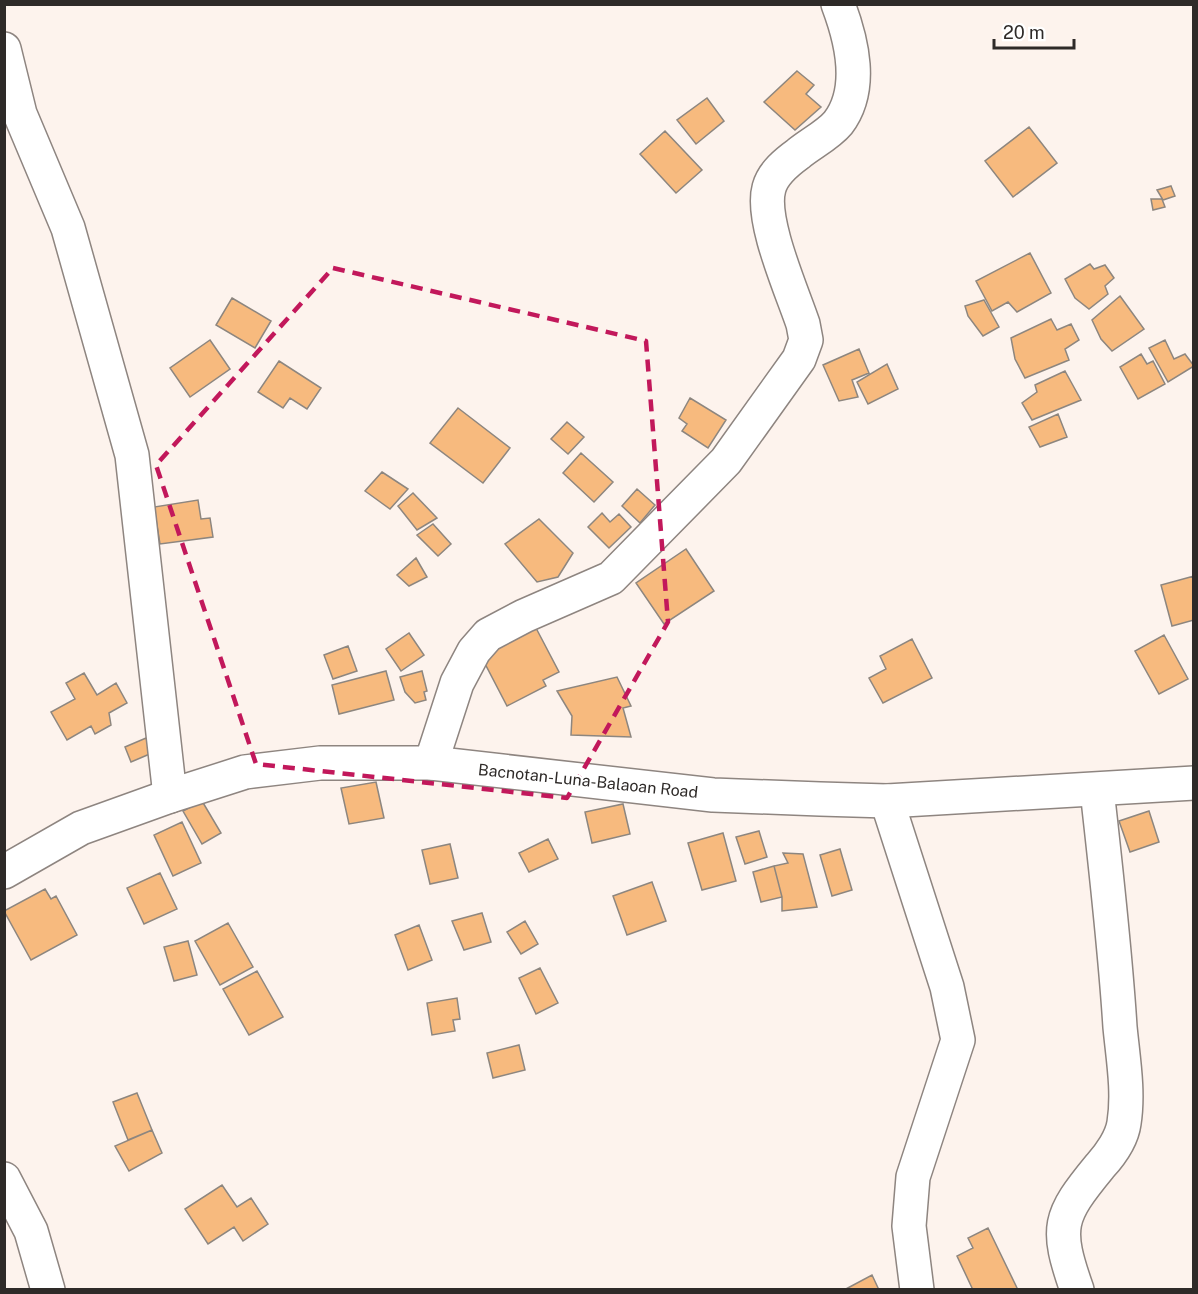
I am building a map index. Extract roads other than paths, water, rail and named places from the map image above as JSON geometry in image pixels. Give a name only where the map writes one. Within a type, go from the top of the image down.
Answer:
[{"type":"street","points":[[431,763],[457,683],[474,651],[488,635],[555,600],[611,578],[726,461],[799,359],[806,340],[803,324],[769,221],[767,202],[769,186],[783,165],[837,124],[849,103],[854,66],[838,4]]},
{"type":"street","points":[[4,49],[21,114],[68,228],[132,455],[170,796]]},
{"type":"street","name":"Bacnotan-Luna-Balaoan Road","points":[[4,872],[81,828],[170,796],[256,770],[320,763],[431,763],[713,795],[887,801],[1194,783]]},
{"type":"street","points":[[1077,1290],[1063,1251],[1062,1226],[1070,1204],[1111,1154],[1124,1125],[1126,1098],[1117,975],[1097,790]]},
{"type":"street","points":[[887,801],[947,987],[958,1040],[913,1177],[909,1226],[917,1290]]},
{"type":"street","points":[[4,1179],[31,1231],[48,1290]]}]
